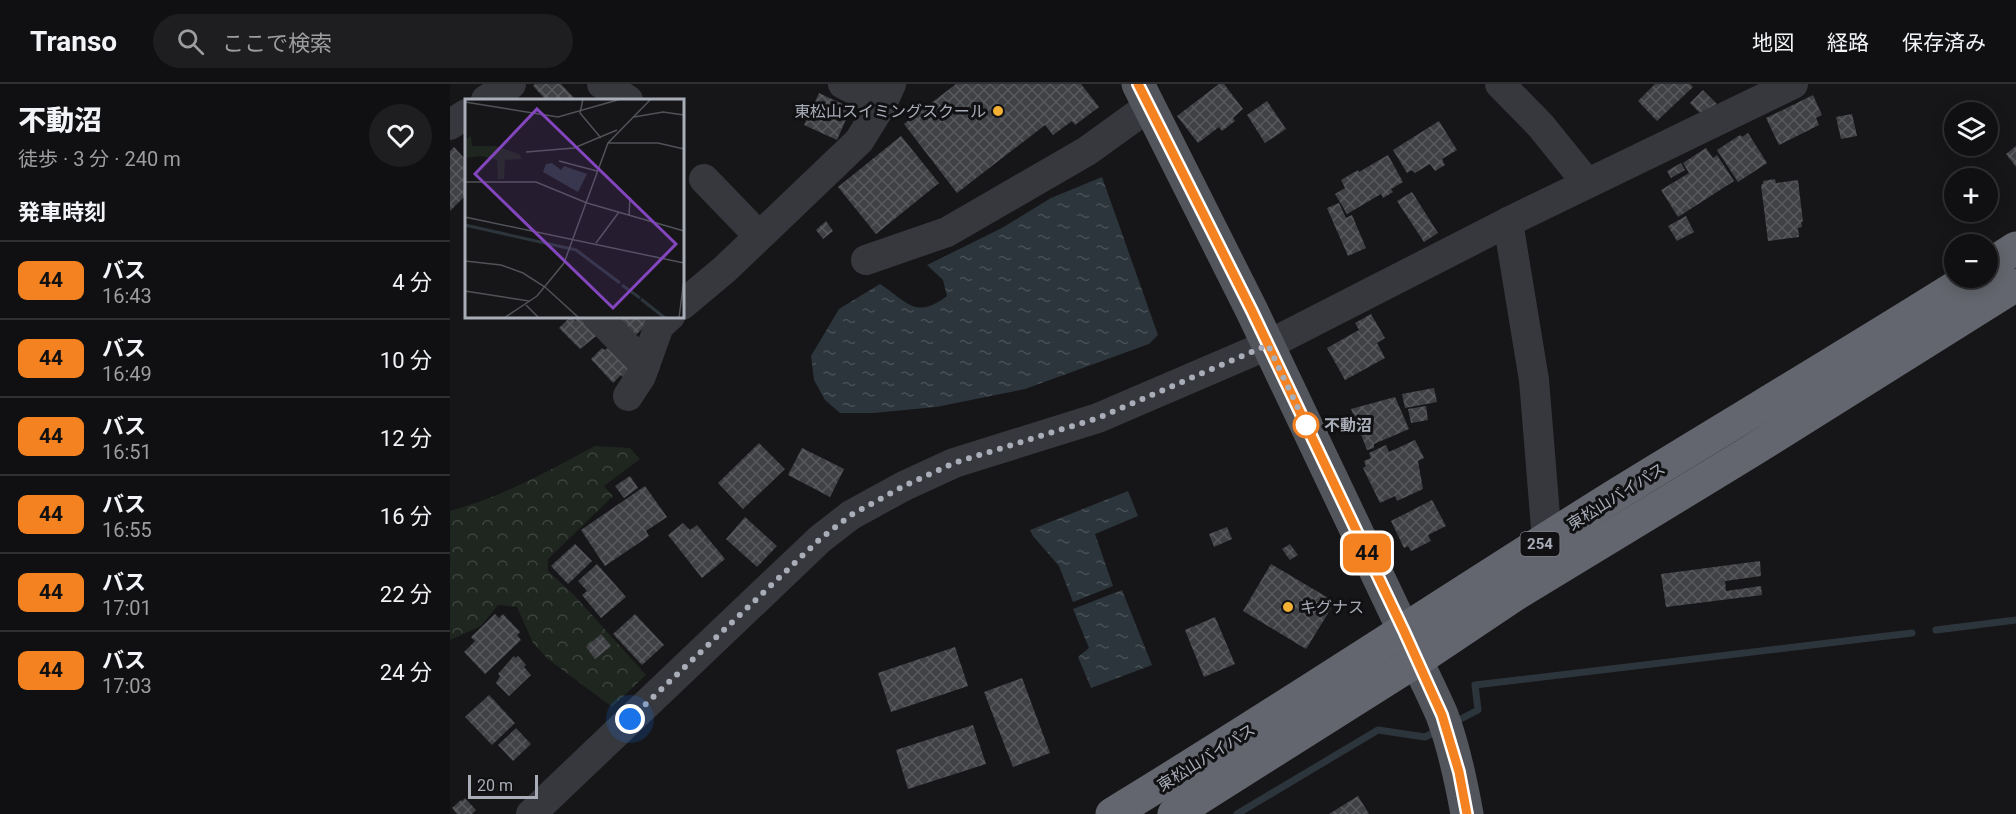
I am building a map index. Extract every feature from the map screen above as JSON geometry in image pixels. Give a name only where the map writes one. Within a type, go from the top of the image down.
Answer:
[{"type":"highway","points":[[1998,260],[2016,248]]},
{"type":"highway","name":"東松山バイパス","points":[[1174,814],[1416,661],[1514,596],[2016,285]]},
{"type":"highway","name":"東松山バイパス","points":[[1112,814],[1220,749],[1547,540],[1954,288]]},
{"type":"main road","points":[[1143,96],[1268,345],[1442,715],[1459,772],[1467,814]]},
{"type":"street","points":[[602,84],[626,99]]},
{"type":"street","points":[[684,304],[859,141],[886,94],[843,84]]},
{"type":"street","points":[[1500,84],[1541,126],[1587,183]]},
{"type":"street","points":[[531,814],[820,539],[851,515],[904,486],[954,463],[1098,418],[1268,345],[1587,183],[1793,84]]},
{"type":"street","points":[[498,90],[525,99]]},
{"type":"street","points":[[866,260],[947,232],[1087,151],[1143,96]]},
{"type":"street","points":[[450,124],[465,115]]},
{"type":"street","points":[[704,179],[759,236]]},
{"type":"street","points":[[1509,222],[1534,380],[1547,540]]},
{"type":"street","points":[[599,318],[645,365]]},
{"type":"street","points":[[628,396],[641,376],[659,326],[668,318]]},
{"type":"green space","points":[[595,446],[630,448],[640,459],[604,486],[613,496],[548,559],[548,571],[574,595],[646,675],[612,707],[548,659],[533,643],[517,607],[498,605],[481,626],[450,640],[450,511],[506,491]]},
{"type":"water","points":[[1102,177],[1158,335],[1149,344],[1025,389],[936,407],[873,413],[840,413],[825,400],[814,380],[811,356],[839,309],[880,284],[912,306],[927,307],[936,303],[947,296],[943,280],[927,265],[1002,228],[1051,198]]},
{"type":"water","points":[[1128,491],[1138,516],[1095,534],[1113,586],[1073,602],[1059,566],[1030,530]]},
{"type":"water","points":[[1122,590],[1152,665],[1091,688],[1078,657],[1089,648],[1073,609]]},
{"type":"building","points":[[535,84],[561,84],[575,99],[545,99],[533,86]]},
{"type":"building","points":[[956,84],[1081,84],[1099,107],[1075,125],[1072,121],[1053,135],[1045,125],[957,193],[904,124]]},
{"type":"building","points":[[1219,84],[1224,84],[1243,109],[1233,118],[1235,121],[1222,131],[1219,127],[1198,143],[1177,116]]},
{"type":"building","points":[[1655,84],[1690,84],[1693,87],[1657,121],[1638,101]]},
{"type":"building","points":[[1703,90],[1717,104],[1700,113],[1690,103]]},
{"type":"building","points":[[819,93],[851,108],[837,140],[804,125]]},
{"type":"building","points":[[1813,95],[1822,115],[1816,118],[1819,125],[1779,145],[1766,118]]},
{"type":"building","points":[[1267,101],[1286,129],[1265,143],[1247,115]]},
{"type":"building","points":[[1852,114],[1857,136],[1841,139],[1836,117]]},
{"type":"building","points":[[1439,121],[1457,150],[1442,159],[1445,165],[1435,171],[1430,164],[1415,173],[1412,170],[1407,173],[1393,150]]},
{"type":"building","points":[[1748,133],[1767,163],[1738,182],[1717,150],[1740,135],[1742,137]]},
{"type":"building","points":[[901,136],[939,183],[876,234],[838,187]]},
{"type":"building","points":[[2016,146],[2016,167],[2006,154]]},
{"type":"building","points":[[454,147],[465,159],[465,196],[450,211],[450,151]]},
{"type":"building","points":[[1706,148],[1713,158],[1717,155],[1734,181],[1678,217],[1661,190],[1689,173],[1683,163]]},
{"type":"building","points":[[1388,155],[1403,182],[1391,189],[1393,192],[1383,198],[1381,194],[1347,214],[1335,194],[1345,188],[1341,180]]},
{"type":"building","points":[[1681,163],[1685,170],[1671,178],[1667,171]]},
{"type":"building","points":[[1775,179],[1776,183],[1798,180],[1803,222],[1801,222],[1802,227],[1798,228],[1799,237],[1768,241],[1761,185],[1763,181]]},
{"type":"building","points":[[1412,192],[1438,233],[1424,242],[1397,201]]},
{"type":"building","points":[[1339,203],[1346,218],[1352,215],[1366,248],[1348,256],[1327,208]]},
{"type":"building","points":[[1686,216],[1694,232],[1677,241],[1668,226]]},
{"type":"building","points":[[826,221],[833,231],[823,239],[816,230]]},
{"type":"building","points":[[1371,314],[1385,338],[1377,343],[1385,358],[1345,380],[1327,348],[1359,330],[1355,323]]},
{"type":"building","points":[[569,318],[575,321],[577,318],[586,318],[600,333],[580,349],[559,328]]},
{"type":"building","points":[[612,318],[649,318],[651,320],[635,336]]},
{"type":"building","points":[[602,348],[605,350],[608,348],[634,368],[624,378],[621,375],[613,383],[591,359]]},
{"type":"building","points":[[1434,388],[1437,402],[1405,408],[1402,394]]},
{"type":"building","points":[[1395,397],[1409,429],[1374,444],[1374,448],[1367,450],[1351,409]]},
{"type":"building","points":[[1426,406],[1428,420],[1411,423],[1408,409]]},
{"type":"building","points":[[1415,440],[1424,458],[1418,461],[1423,489],[1397,501],[1395,496],[1380,503],[1363,468],[1366,466],[1364,461],[1371,458],[1369,453],[1386,445],[1389,452]]},
{"type":"building","points":[[759,443],[785,469],[743,509],[718,483]]},
{"type":"building","points":[[802,448],[844,469],[830,497],[788,475]]},
{"type":"building","points":[[630,476],[638,488],[624,498],[615,486]]},
{"type":"building","points":[[645,486],[667,517],[646,531],[649,536],[605,566],[581,530]]},
{"type":"building","points":[[1432,500],[1446,526],[1428,535],[1431,541],[1411,551],[1408,546],[1404,548],[1391,521]]},
{"type":"building","points":[[745,517],[777,546],[757,567],[726,539]]},
{"type":"building","points":[[683,523],[690,530],[697,525],[725,559],[702,578],[668,535]]},
{"type":"building","points":[[1227,527],[1232,539],[1214,547],[1209,534]]},
{"type":"building","points":[[575,544],[592,561],[568,584],[551,566]]},
{"type":"building","points":[[1290,544],[1298,555],[1290,560],[1282,549]]},
{"type":"building","points":[[1760,561],[1761,576],[1725,581],[1726,591],[1761,586],[1762,595],[1666,607],[1661,574]]},
{"type":"building","points":[[597,564],[626,597],[601,618],[582,595],[587,591],[578,581]]},
{"type":"building","points":[[1271,564],[1335,602],[1306,649],[1243,611]]},
{"type":"building","points":[[495,614],[499,618],[503,614],[520,632],[517,635],[521,640],[485,674],[464,652],[475,641],[471,637]]},
{"type":"building","points":[[635,614],[664,645],[642,665],[613,634]]},
{"type":"building","points":[[1215,617],[1235,664],[1204,677],[1185,630]]},
{"type":"building","points":[[601,634],[611,646],[595,659],[586,647]]},
{"type":"building","points":[[955,647],[968,686],[891,712],[878,673]]},
{"type":"building","points":[[514,656],[515,658],[518,656],[531,675],[509,696],[496,683],[500,676],[498,674]]},
{"type":"building","points":[[1022,678],[1050,753],[1013,767],[984,692]]},
{"type":"building","points":[[489,695],[515,723],[492,745],[465,717]]},
{"type":"building","points":[[973,725],[986,764],[908,789],[896,750]]},
{"type":"building","points":[[516,728],[531,744],[513,761],[498,745]]},
{"type":"building","points":[[1358,796],[1369,814],[1329,814]]},
{"type":"building","points":[[465,798],[476,810],[472,814],[457,814],[452,808]]},
{"type":"waterway","points":[[1936,630],[2016,620]]},
{"type":"waterway","points":[[1453,723],[1478,710],[1475,685],[1912,633]]},
{"type":"waterway","points":[[1237,814],[1378,730],[1425,737],[1437,731]]},
{"type":"bus line","name":"44","points":[[1138,84],[1252,311],[1442,715],[1459,772],[1467,814]]},
{"type":"place","name":"東松山スイミングスクール","points":[[998,111]]},
{"type":"place","name":"不動沼","points":[[1306,425]]},
{"type":"place","name":"キグナス","points":[[1288,607]]},
{"type":"route","points":[[630,719],[820,539],[851,515],[904,486],[954,463],[1098,418],[1268,345],[1308,429],[1306,425]]}]
